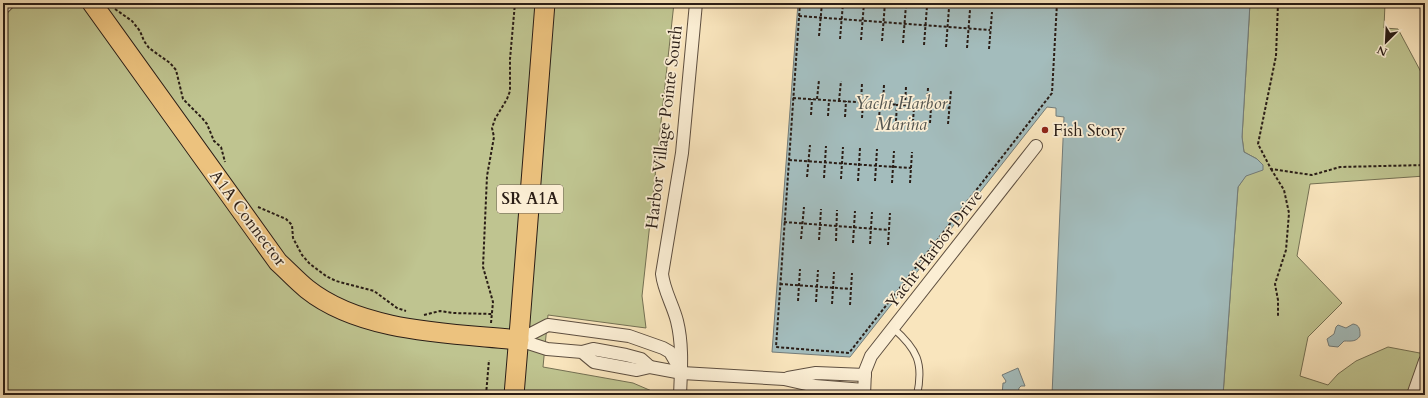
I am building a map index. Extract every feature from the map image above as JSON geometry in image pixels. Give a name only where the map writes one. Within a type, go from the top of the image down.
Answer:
[{"type":"main road","name":"A1A Connector","points":[[92,3],[278,262],[308,290],[336,307],[372,321],[412,330],[519,340]]},
{"type":"main road","name":"SR A1A","points":[[514,395],[545,3]]},
{"type":"street","points":[[3,8],[8,3]]},
{"type":"street","name":"Harbor Village Pointe South","points":[[680,395],[682,373],[678,327],[675,312],[665,288],[662,274],[682,153],[696,3]]},
{"type":"street","name":"Yacht Harbor Drive","points":[[587,351],[594,362],[637,370],[650,367],[682,373],[784,379],[815,386],[864,392],[867,364],[871,356],[1036,146]]},
{"type":"street","points":[[519,340],[548,325],[594,330],[629,336],[670,352],[682,373]]},
{"type":"street","points":[[587,351],[594,330]]},
{"type":"street","points":[[626,355],[629,336]]},
{"type":"street","name":"Yacht Harbor Drive","points":[[519,340],[547,348],[626,355],[642,359],[650,367]]},
{"type":"street","points":[[1413,395],[1425,361]]},
{"type":"street","name":"Yacht Harbor Drive","points":[[784,379],[816,373],[865,375]]},
{"type":"lane","points":[[893,328],[905,339],[916,356],[919,372],[917,395]]},
{"type":"path","points":[[491,324],[493,302],[483,267],[487,176],[494,137],[492,128],[495,119],[510,91],[510,59],[515,3]]},
{"type":"path","points":[[800,3],[776,347],[849,353],[1052,92],[1057,3]]},
{"type":"path","points":[[819,36],[822,3]]},
{"type":"path","points":[[840,39],[843,3]]},
{"type":"path","points":[[861,40],[864,3]]},
{"type":"path","points":[[882,41],[885,3]]},
{"type":"path","points":[[1278,3],[1276,56],[1258,144],[1284,190],[1289,213],[1286,250],[1275,284],[1278,300],[1278,316]]},
{"type":"path","points":[[903,43],[906,5]]},
{"type":"path","points":[[924,45],[927,6]]},
{"type":"path","points":[[114,8],[132,20],[149,48],[170,63],[176,70],[183,99],[202,118],[214,141],[222,147],[226,164]]},
{"type":"path","points":[[946,47],[949,8]]},
{"type":"path","points":[[967,48],[970,10]]},
{"type":"path","points":[[989,49],[992,12]]},
{"type":"path","points":[[799,16],[990,30]]},
{"type":"path","points":[[817,99],[819,80]]},
{"type":"path","points":[[839,101],[841,81]]},
{"type":"path","points":[[862,83],[862,118]]},
{"type":"path","points":[[883,104],[884,85]]},
{"type":"path","points":[[905,105],[906,87]]},
{"type":"path","points":[[927,106],[928,88]]},
{"type":"path","points":[[948,124],[951,90]]},
{"type":"path","points":[[793,98],[949,108]]},
{"type":"path","points":[[811,115],[812,99]]},
{"type":"path","points":[[828,116],[829,100]]},
{"type":"path","points":[[845,117],[846,101]]},
{"type":"path","points":[[879,120],[880,103]]},
{"type":"path","points":[[896,121],[897,104]]},
{"type":"path","points":[[913,122],[914,106]]},
{"type":"path","points":[[930,123],[931,107]]},
{"type":"path","points":[[807,177],[810,145]]},
{"type":"path","points":[[824,178],[826,146]]},
{"type":"path","points":[[841,179],[843,147]]},
{"type":"path","points":[[858,181],[860,148]]},
{"type":"path","points":[[875,181],[877,150]]},
{"type":"path","points":[[892,182],[894,151]]},
{"type":"path","points":[[910,183],[912,152]]},
{"type":"path","points":[[788,160],[911,168]]},
{"type":"path","points":[[1271,169],[1312,175],[1340,167],[1425,165]]},
{"type":"path","points":[[254,205],[264,211],[286,219],[292,225],[293,238],[302,254],[310,264],[326,276],[336,281],[374,291],[397,308],[408,312]]},
{"type":"path","points":[[801,239],[804,207]]},
{"type":"path","points":[[819,240],[821,209]]},
{"type":"path","points":[[836,241],[838,210]]},
{"type":"path","points":[[853,243],[855,211]]},
{"type":"path","points":[[870,244],[872,212]]},
{"type":"path","points":[[888,245],[890,213]]},
{"type":"path","points":[[784,222],[889,230]]},
{"type":"path","points":[[798,301],[800,269]]},
{"type":"path","points":[[816,302],[818,270]]},
{"type":"path","points":[[832,304],[834,272]]},
{"type":"path","points":[[850,305],[852,273]]},
{"type":"path","points":[[780,284],[851,289]]},
{"type":"path","points":[[418,314],[440,311],[453,314],[492,314]]},
{"type":"path","points":[[486,395],[489,360]]},
{"type":"green space","points":[[3,3],[84,3],[303,295],[512,346],[507,395],[3,395]]},
{"type":"green space","points":[[101,3],[538,3],[513,332],[413,323],[339,301],[312,284],[283,257]]},
{"type":"green space","points":[[553,3],[674,3],[642,296],[646,328],[548,315],[543,367],[633,383],[654,392],[655,395],[520,395]]},
{"type":"green space","points":[[1250,3],[1385,3],[1384,28],[1398,29],[1421,72],[1425,70],[1425,176],[1310,184],[1297,256],[1342,303],[1308,337],[1300,376],[1328,385],[1338,374],[1356,361],[1388,347],[1425,354],[1425,395],[1223,395],[1238,187],[1257,159],[1244,152],[1242,137]]},
{"type":"water","name":"Yacht Harbor Marina","points":[[798,3],[1250,3],[1242,137],[1244,152],[1257,159],[1263,165],[1263,170],[1246,176],[1238,187],[1223,395],[1052,395],[1064,117],[1056,116],[1056,108],[1047,107],[850,357],[772,352]]},
{"type":"water","points":[[1353,324],[1357,325],[1359,328],[1360,336],[1357,339],[1353,341],[1344,341],[1338,347],[1329,346],[1327,339],[1334,334],[1338,325],[1346,328]]},
{"type":"water","points":[[1018,368],[1025,386],[1021,386],[1019,388],[1018,393],[1020,395],[1002,395],[1003,383],[1006,381],[1002,375]]},
{"type":"place","name":"Fish Story","points":[[1045,130]]}]
